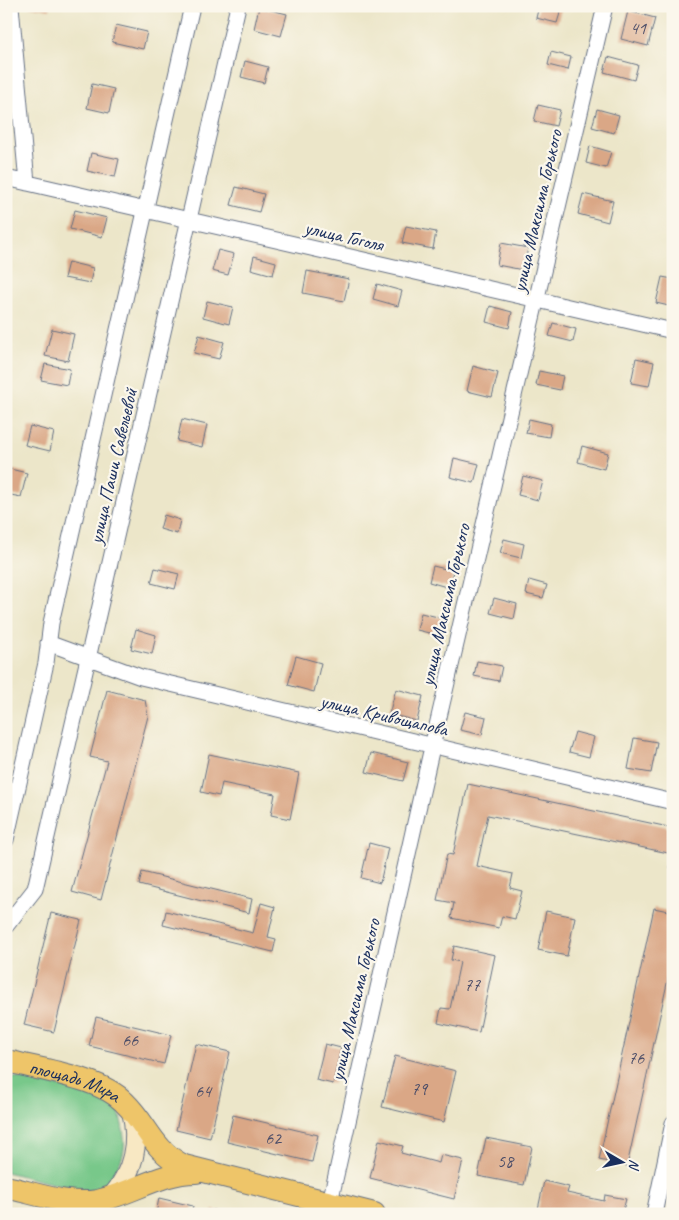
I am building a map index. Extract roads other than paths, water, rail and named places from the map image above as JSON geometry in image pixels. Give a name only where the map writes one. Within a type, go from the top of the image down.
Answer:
[{"type":"main road","name":"площадь Мира","points":[[8,1060],[90,1083],[123,1100],[157,1147],[168,1158],[202,1172]]},
{"type":"main road","points":[[6,1186],[80,1202],[96,1201],[112,1197],[166,1175],[202,1172],[329,1208],[374,1214]]},
{"type":"street","name":"улица Паши Савельевой","points":[[6,840],[46,663],[51,623],[192,6]]},
{"type":"street","name":"улица Паши Савельевой","points":[[6,926],[35,889],[90,657],[238,6]]},
{"type":"street","name":"улица Максима Горького","points":[[329,1208],[432,747],[605,6]]},
{"type":"street","points":[[9,8],[27,183]]},
{"type":"street","name":"улица Гоголя","points":[[6,178],[673,331]]},
{"type":"street","name":"улица Кривощапова","points":[[48,643],[141,677],[432,747],[673,802]]},
{"type":"street","name":"площадь Мира","points":[[112,1197],[123,1184],[130,1168],[136,1145],[136,1127],[132,1111]]},
{"type":"street","points":[[654,1214],[673,1123]]}]
